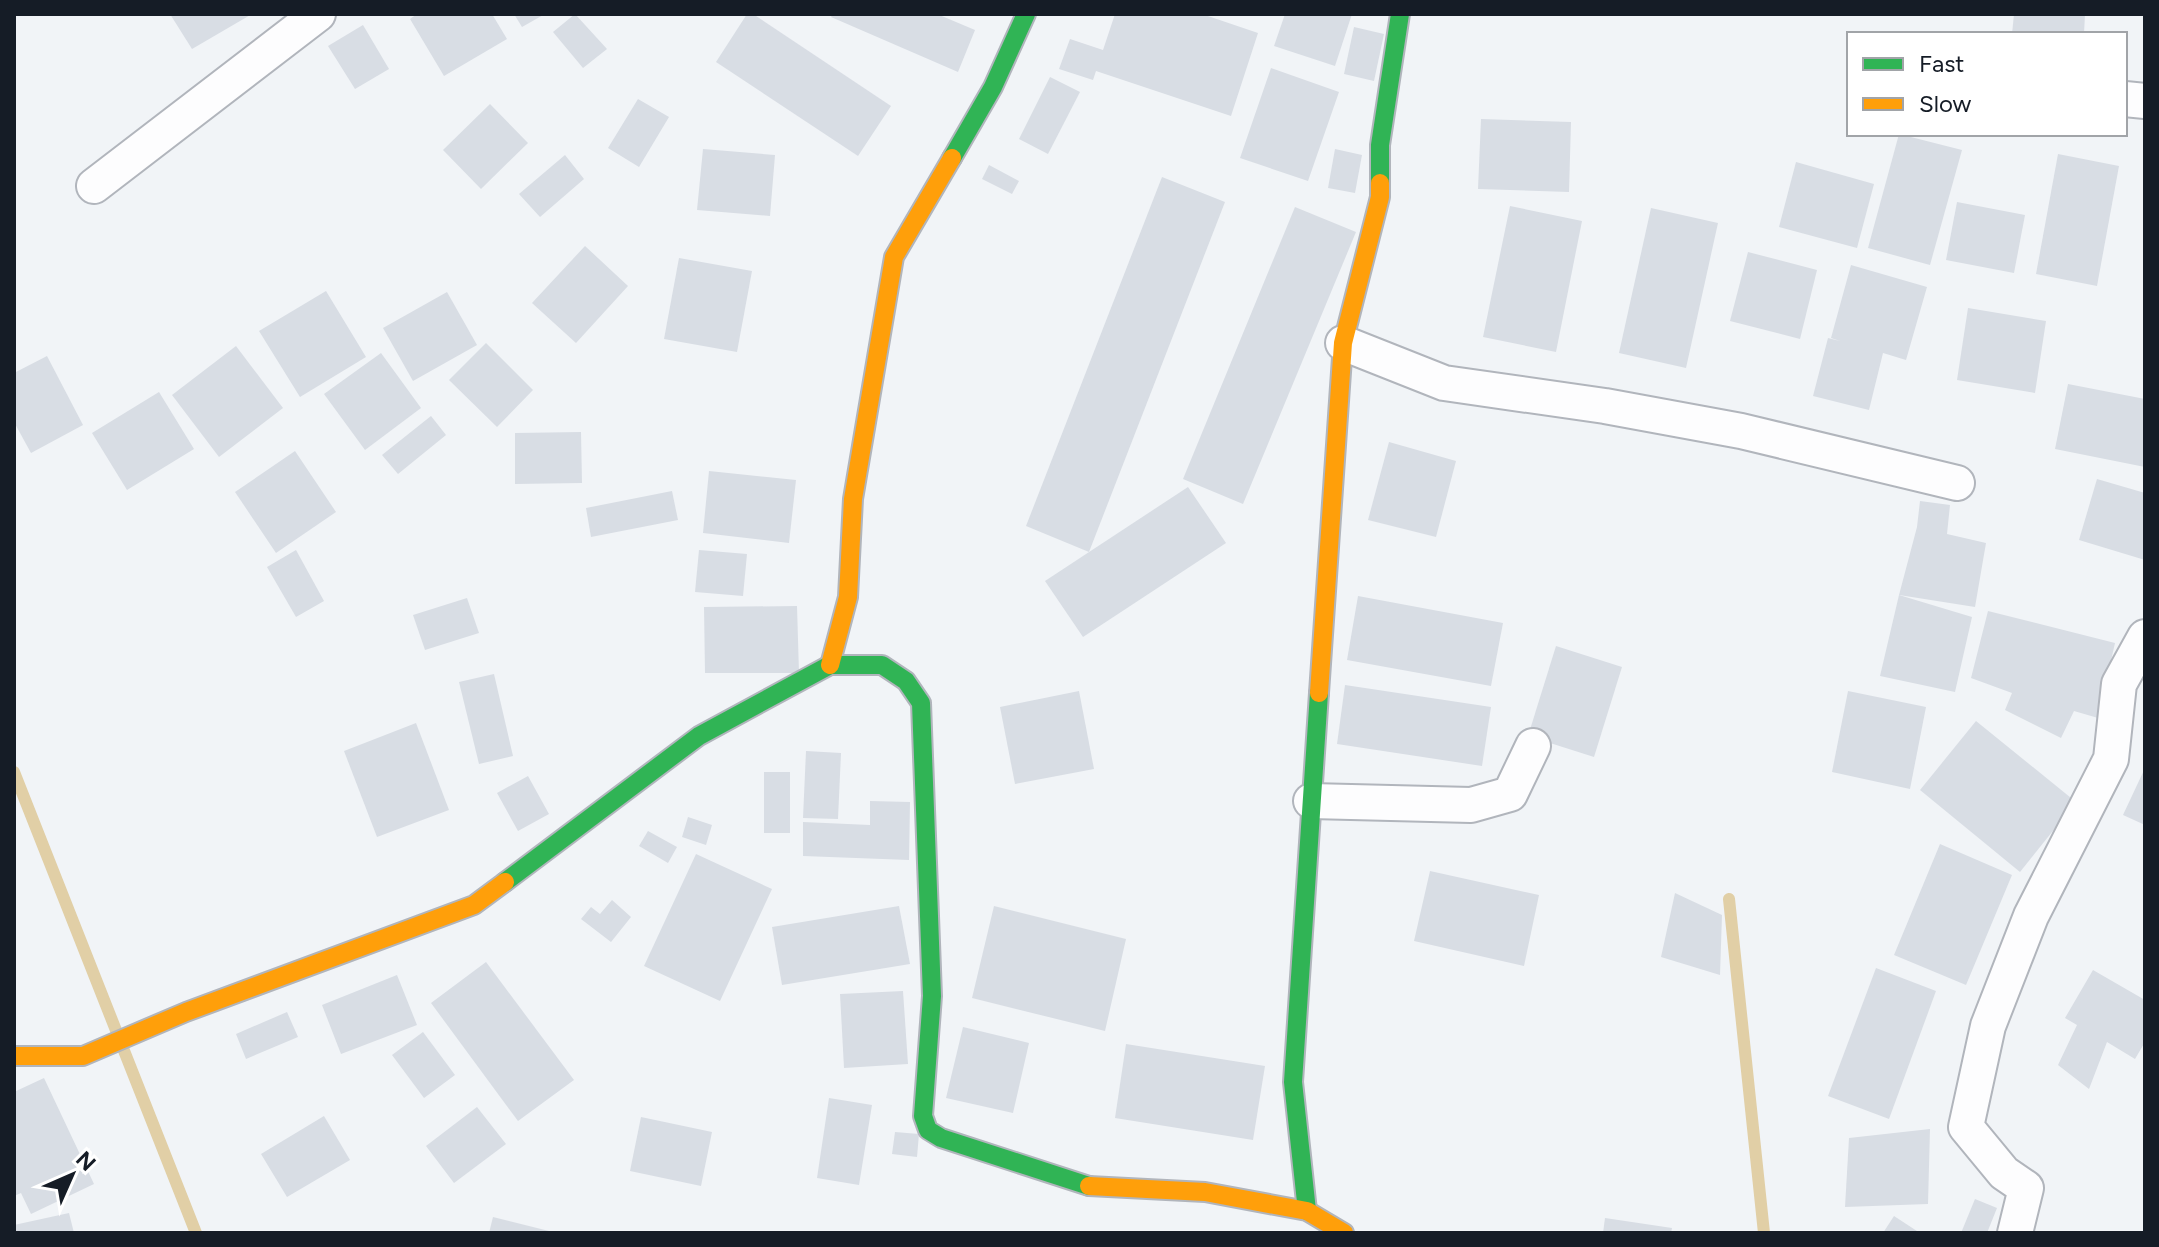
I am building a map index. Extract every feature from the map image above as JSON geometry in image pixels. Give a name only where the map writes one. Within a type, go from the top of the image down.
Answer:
[{"type":"street","points":[[94,186],[318,14]]},
{"type":"street","points":[[830,665],[848,597],[853,499],[894,257],[993,87],[1026,14]]},
{"type":"street","points":[[1307,1211],[1293,1082],[1343,343],[1380,197],[1380,145],[1400,14]]},
{"type":"street","points":[[1343,343],[1444,383],[1605,406],[1741,431],[1957,483]]},
{"type":"street","points":[[2015,1233],[2026,1188],[2004,1173],[1966,1127],[1984,1040],[2031,916],[2111,759],[2119,684],[2145,637]]},
{"type":"street","points":[[14,1056],[83,1056],[186,1012],[474,905],[699,736],[830,665],[882,665],[906,681],[921,703],[932,996],[923,1116],[928,1130],[941,1138],[1090,1186],[1205,1192],[1307,1211],[1344,1233]]},
{"type":"street","points":[[1311,801],[1471,805],[1510,794],[1533,746]]},
{"type":"building","points":[[170,14],[252,14],[192,49]]},
{"type":"building","points":[[417,14],[492,14],[507,39],[444,76],[410,19]]},
{"type":"building","points":[[514,14],[545,14],[522,27]]},
{"type":"building","points":[[575,14],[607,49],[583,68],[553,32]]},
{"type":"building","points":[[747,14],[753,14],[891,106],[858,156],[716,62]]},
{"type":"building","points":[[833,14],[937,14],[975,30],[958,72],[831,17]]},
{"type":"building","points":[[1115,14],[1202,14],[1258,33],[1231,116],[1096,71],[1093,80],[1059,69],[1070,39],[1103,50]]},
{"type":"building","points":[[1285,14],[1352,14],[1335,66],[1274,46]]},
{"type":"building","points":[[2014,14],[2085,14],[2084,32],[2012,32]]},
{"type":"building","points":[[363,25],[389,69],[355,89],[328,46]]},
{"type":"building","points":[[1354,27],[1384,34],[1374,81],[1344,74]]},
{"type":"building","points":[[1271,68],[1339,92],[1308,181],[1240,158]]},
{"type":"building","points":[[1050,77],[1080,92],[1048,154],[1019,139]]},
{"type":"building","points":[[638,99],[669,117],[639,167],[608,148]]},
{"type":"building","points":[[490,104],[528,143],[481,189],[443,150]]},
{"type":"building","points":[[1481,119],[1571,122],[1569,192],[1478,189]]},
{"type":"building","points":[[1898,136],[1962,150],[1930,265],[1868,248]]},
{"type":"building","points":[[703,149],[775,155],[770,216],[697,210]]},
{"type":"building","points":[[1335,149],[1362,155],[1355,193],[1328,188]]},
{"type":"building","points":[[2058,154],[2119,166],[2097,286],[2036,274]]},
{"type":"building","points":[[565,155],[584,179],[540,217],[519,194]]},
{"type":"building","points":[[1796,162],[1874,184],[1857,248],[1779,227]]},
{"type":"building","points":[[989,165],[1019,181],[1012,194],[982,179]]},
{"type":"building","points":[[1162,177],[1225,202],[1089,552],[1026,526]]},
{"type":"building","points":[[1957,202],[2025,215],[2014,273],[1946,260]]},
{"type":"building","points":[[1510,206],[1582,221],[1556,352],[1483,337]]},
{"type":"building","points":[[1295,207],[1356,232],[1243,504],[1183,479]]},
{"type":"building","points":[[1651,208],[1718,223],[1686,368],[1619,353]]},
{"type":"building","points":[[585,246],[628,286],[576,343],[532,303]]},
{"type":"building","points":[[1748,252],[1817,270],[1800,339],[1730,321]]},
{"type":"building","points":[[679,258],[752,271],[737,352],[664,339]]},
{"type":"building","points":[[1851,265],[1927,287],[1906,360],[1883,353],[1869,410],[1813,396],[1828,338],[1840,341],[1831,338]]},
{"type":"building","points":[[326,291],[366,357],[300,397],[259,331]]},
{"type":"building","points":[[447,292],[477,345],[413,381],[383,328]]},
{"type":"building","points":[[1968,308],[2046,321],[2035,393],[1957,380]]},
{"type":"building","points":[[486,343],[533,390],[497,427],[449,380]]},
{"type":"building","points":[[236,346],[283,408],[219,457],[172,395]]},
{"type":"building","points":[[381,353],[421,408],[365,450],[324,394]]},
{"type":"building","points":[[47,356],[83,425],[31,453],[14,422],[14,373]]},
{"type":"building","points":[[2068,384],[2145,399],[2145,467],[2055,449]]},
{"type":"building","points":[[159,392],[194,449],[127,490],[92,433]]},
{"type":"building","points":[[431,416],[446,435],[398,474],[382,455]]},
{"type":"building","points":[[581,432],[582,483],[515,484],[515,433]]},
{"type":"building","points":[[1389,442],[1456,461],[1436,537],[1368,520]]},
{"type":"building","points":[[295,451],[336,512],[276,553],[235,492]]},
{"type":"building","points":[[709,471],[796,480],[789,543],[703,533]]},
{"type":"building","points":[[2097,479],[2145,493],[2145,560],[2079,540]]},
{"type":"building","points":[[1188,487],[1226,543],[1083,637],[1045,581]]},
{"type":"building","points":[[672,491],[678,520],[591,537],[586,508]]},
{"type":"building","points":[[1920,501],[1950,505],[1947,534],[1986,543],[1975,607],[1899,595],[1917,527]]},
{"type":"building","points":[[296,550],[324,601],[296,617],[267,567]]},
{"type":"building","points":[[699,550],[747,554],[743,596],[695,592]]},
{"type":"building","points":[[1899,595],[1972,617],[1955,692],[1880,676]]},
{"type":"building","points":[[1358,596],[1503,623],[1491,686],[1347,660]]},
{"type":"building","points":[[467,598],[479,633],[425,650],[413,615]]},
{"type":"building","points":[[797,606],[799,673],[705,673],[704,607]]},
{"type":"building","points":[[1988,611],[2115,643],[2098,718],[2074,711],[2061,738],[2005,710],[2012,693],[1971,678]]},
{"type":"building","points":[[1556,646],[1622,667],[1594,757],[1528,736]]},
{"type":"building","points":[[494,674],[513,756],[479,764],[459,682]]},
{"type":"building","points":[[1345,685],[1491,707],[1482,766],[1337,744]]},
{"type":"building","points":[[1079,691],[1094,769],[1015,784],[1000,707]]},
{"type":"building","points":[[1848,691],[1926,707],[1910,789],[1832,772]]},
{"type":"building","points":[[1976,721],[2076,802],[2020,872],[1920,790]]},
{"type":"building","points":[[416,723],[449,810],[377,837],[344,751]]},
{"type":"building","points":[[806,751],[841,753],[838,819],[803,818]]},
{"type":"building","points":[[2145,768],[2145,825],[2123,815]]},
{"type":"building","points":[[764,772],[790,772],[790,833],[764,833]]},
{"type":"building","points":[[528,776],[549,814],[518,831],[497,793]]},
{"type":"building","points":[[870,801],[910,802],[909,860],[803,856],[803,822],[870,825]]},
{"type":"building","points":[[688,817],[712,825],[706,845],[682,837]]},
{"type":"building","points":[[648,831],[677,847],[668,863],[639,846]]},
{"type":"building","points":[[1940,844],[2012,875],[1966,985],[1894,955]]},
{"type":"building","points":[[696,854],[772,889],[720,1001],[644,966]]},
{"type":"building","points":[[1430,871],[1539,895],[1524,966],[1414,941]]},
{"type":"building","points":[[1675,893],[1722,915],[1720,975],[1661,957]]},
{"type":"building","points":[[612,900],[631,917],[611,942],[581,919],[591,907],[600,914]]},
{"type":"building","points":[[899,906],[910,964],[782,985],[772,927]]},
{"type":"building","points":[[994,906],[1126,939],[1105,1031],[972,998]]},
{"type":"building","points":[[486,962],[574,1080],[518,1121],[431,1003]]},
{"type":"building","points":[[1876,968],[1936,991],[1889,1119],[1828,1096]]},
{"type":"building","points":[[2093,970],[2145,1000],[2145,1042],[2135,1059],[2107,1042],[2089,1089],[2058,1065],[2077,1025],[2065,1018]]},
{"type":"building","points":[[397,975],[417,1025],[341,1054],[322,1005]]},
{"type":"building","points":[[903,991],[908,1064],[844,1068],[840,994]]},
{"type":"building","points":[[287,1012],[298,1037],[246,1059],[236,1034]]},
{"type":"building","points":[[963,1027],[1029,1043],[1013,1113],[946,1098]]},
{"type":"building","points":[[423,1032],[455,1075],[424,1098],[392,1055]]},
{"type":"building","points":[[1126,1044],[1265,1066],[1253,1140],[1115,1118]]},
{"type":"building","points":[[44,1078],[94,1184],[31,1214],[21,1193],[14,1196],[14,1092]]},
{"type":"building","points":[[829,1098],[872,1105],[859,1185],[817,1178]]},
{"type":"building","points":[[477,1107],[506,1144],[454,1183],[426,1146]]},
{"type":"building","points":[[324,1116],[350,1160],[287,1197],[261,1154]]},
{"type":"building","points":[[641,1117],[712,1132],[701,1186],[630,1171]]},
{"type":"building","points":[[1930,1129],[1928,1204],[1845,1207],[1849,1138]]},
{"type":"building","points":[[895,1132],[919,1134],[917,1157],[892,1154]]},
{"type":"building","points":[[1975,1199],[1997,1208],[1987,1233],[1961,1233]]},
{"type":"building","points":[[69,1213],[74,1233],[14,1233],[14,1225]]},
{"type":"building","points":[[1894,1216],[1920,1233],[1883,1233]]},
{"type":"building","points":[[493,1217],[553,1232],[553,1233],[489,1233]]},
{"type":"building","points":[[1605,1218],[1672,1228],[1671,1233],[1603,1233]]},
{"type":"waterway","points":[[14,772],[196,1233]]},
{"type":"waterway","points":[[1729,899],[1764,1233]]},
{"type":"traffic: fast","points":[[952,158],[993,87],[1026,14]]},
{"type":"traffic: fast","points":[[1380,183],[1380,145],[1400,14]]},
{"type":"traffic: fast","points":[[505,882],[699,736],[830,665],[882,665],[906,681],[921,703],[932,996],[923,1116],[928,1130],[941,1138],[1089,1186]]},
{"type":"traffic: fast","points":[[1307,1211],[1293,1082],[1319,693]]},
{"type":"traffic: slow","points":[[830,665],[848,597],[853,499],[894,257],[952,158]]},
{"type":"traffic: slow","points":[[1319,693],[1343,343],[1380,197],[1380,183]]},
{"type":"traffic: slow","points":[[14,1056],[83,1056],[186,1012],[474,905],[505,882]]},
{"type":"traffic: slow","points":[[1089,1186],[1205,1192],[1307,1211],[1344,1233]]}]
